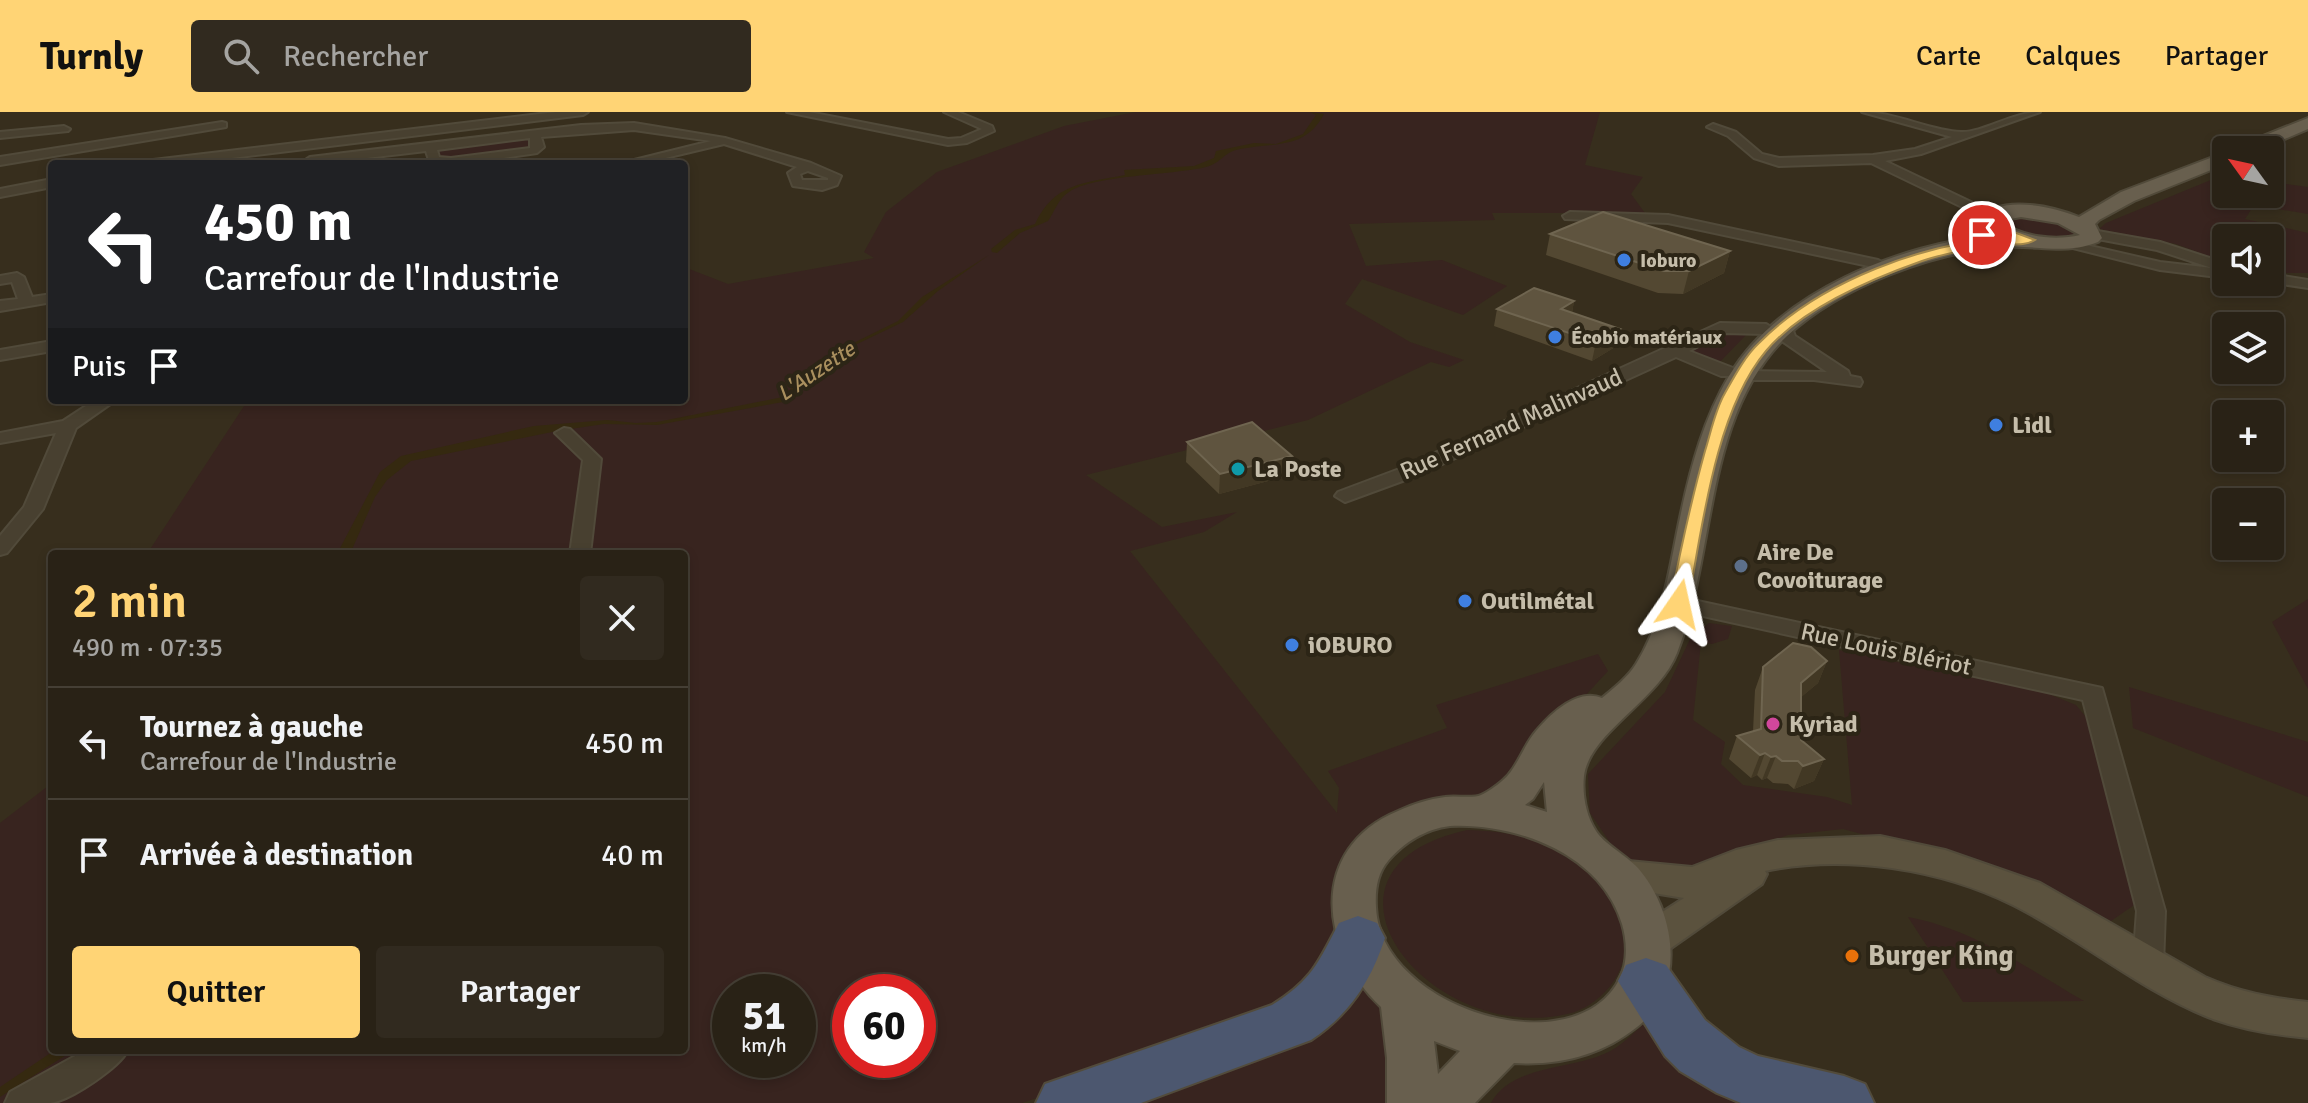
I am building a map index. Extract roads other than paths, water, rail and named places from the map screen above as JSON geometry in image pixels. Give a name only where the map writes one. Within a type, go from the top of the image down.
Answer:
[{"type":"highway","points":[[1066,1103],[1291,1023],[1317,1008],[1335,987],[1351,961],[1358,938]]},
{"type":"highway","points":[[1648,961],[1685,1038],[1703,1055],[1740,1076],[1762,1084],[1844,1103]]},
{"type":"main road","points":[[2277,136],[2308,123]]},
{"type":"main road","points":[[1775,327],[1851,285],[1902,262],[1996,242],[2029,240],[2064,244],[2086,241],[2088,217],[2212,163]]},
{"type":"main road","points":[[1488,811],[1519,789],[1550,740],[1612,685],[1634,658],[1648,630],[1702,421],[1734,374],[1793,309],[1878,264],[1914,251],[1982,235],[1997,218],[2052,215],[2124,200]]},
{"type":"main road","points":[[2052,215],[2087,229]]},
{"type":"main road","points":[[1997,218],[2029,240]]},
{"type":"main road","points":[[1579,842],[1563,791],[1571,752],[1648,675],[1679,604],[1698,507],[1734,374]]},
{"type":"main road","points":[[1488,811],[1534,821],[1579,842],[1618,875],[1639,906],[1648,961],[1626,1011],[1594,1033],[1551,1044],[1503,1042],[1450,1027],[1404,999],[1384,981],[1358,938],[1351,902],[1359,869],[1379,842],[1409,822],[1446,812],[1488,811]]},
{"type":"main road","points":[[1404,999],[1412,1058],[1413,1103]]},
{"type":"main road","points":[[1447,1103],[1460,1083],[1503,1042]]},
{"type":"street","points":[[202,160],[583,112]]},
{"type":"street","points":[[795,112],[948,142],[963,141],[988,131],[988,128],[949,112]]},
{"type":"street","points":[[1867,112],[1964,136]]},
{"type":"street","points":[[1713,127],[1732,134],[1758,156],[1779,162],[1873,159],[1917,152],[2035,112]]},
{"type":"street","points":[[0,161],[225,122],[188,153],[186,160]]},
{"type":"street","points":[[0,135],[67,125],[71,148]]},
{"type":"street","points":[[469,160],[533,151],[538,147],[535,134],[632,127],[724,142],[807,166]]},
{"type":"street","points":[[642,160],[724,142]]},
{"type":"street","points":[[360,160],[431,147],[434,160]]},
{"type":"street","points":[[1873,159],[1997,218]]},
{"type":"street","points":[[0,193],[48,184]]},
{"type":"street","points":[[1952,196],[1997,218]]},
{"type":"street","points":[[1570,216],[1658,218],[1878,264]]},
{"type":"street","points":[[2087,229],[2160,246],[2212,263]]},
{"type":"street","points":[[2064,244],[2185,270],[2212,273]]},
{"type":"street","points":[[2185,270],[2199,259]]},
{"type":"street","points":[[0,280],[17,277],[27,302]]},
{"type":"street","points":[[2284,280],[2308,284]]},
{"type":"street","points":[[0,306],[48,299]]},
{"type":"street","points":[[1676,351],[1734,374],[1814,375],[1854,382],[1775,327]]},
{"type":"street","name":"Rue Fernand Malinvaud","points":[[1345,496],[1409,472],[1720,328],[1775,327]]},
{"type":"street","points":[[0,355],[48,347]]},
{"type":"street","points":[[0,438],[68,425],[101,404]]},
{"type":"street","points":[[0,549],[33,509],[68,425]]},
{"type":"street","points":[[564,433],[592,459],[581,550]]},
{"type":"street","name":"Rue Louis Blériot","points":[[1679,604],[2094,694],[2151,911],[2148,965]]},
{"type":"street","points":[[1618,875],[1677,883],[1695,882],[1749,860],[1778,854],[1880,850],[1945,864],[2026,894],[2148,965],[2225,1005],[2262,1015],[2308,1020]]},
{"type":"street","points":[[1648,961],[1778,854]]},
{"type":"street","points":[[22,1103],[82,1071],[106,1054]]},
{"type":"water","points":[[1310,112],[1324,114],[1308,134],[1298,139],[1277,144],[1234,150],[1206,167],[1080,186],[1062,198],[1048,221],[1020,233],[997,253],[992,252],[991,249],[1015,230],[1035,224],[1051,200],[1072,187],[1125,175],[1124,170],[1194,166],[1214,158],[1216,151],[1254,143],[1276,144],[1303,134],[1316,115]]},
{"type":"water","name":"L'Auzette","points":[[989,255],[938,291],[903,322],[832,356],[783,402],[657,425],[604,424],[557,431],[411,461],[387,480],[375,497],[352,550],[339,550],[380,472],[401,456],[534,426],[607,420],[657,422],[783,397],[819,360],[898,321],[922,297]]},
{"type":"water","points":[[49,1054],[68,1054],[0,1097],[0,1087]]},
{"type":"place","name":"Ioburo","points":[[1624,260]]},
{"type":"place","name":"Écobio matériaux","points":[[1555,337]]},
{"type":"place","name":"Lidl","points":[[1996,425]]},
{"type":"place","name":"La Poste","points":[[1238,469]]},
{"type":"place","name":"Aire De Covoiturage","points":[[1741,566]]},
{"type":"place","name":"Outilmétal","points":[[1465,601]]},
{"type":"place","name":"iOBURO","points":[[1292,645]]},
{"type":"place","name":"Kyriad","points":[[1773,724]]},
{"type":"place","name":"Burger King","points":[[1852,956]]}]
